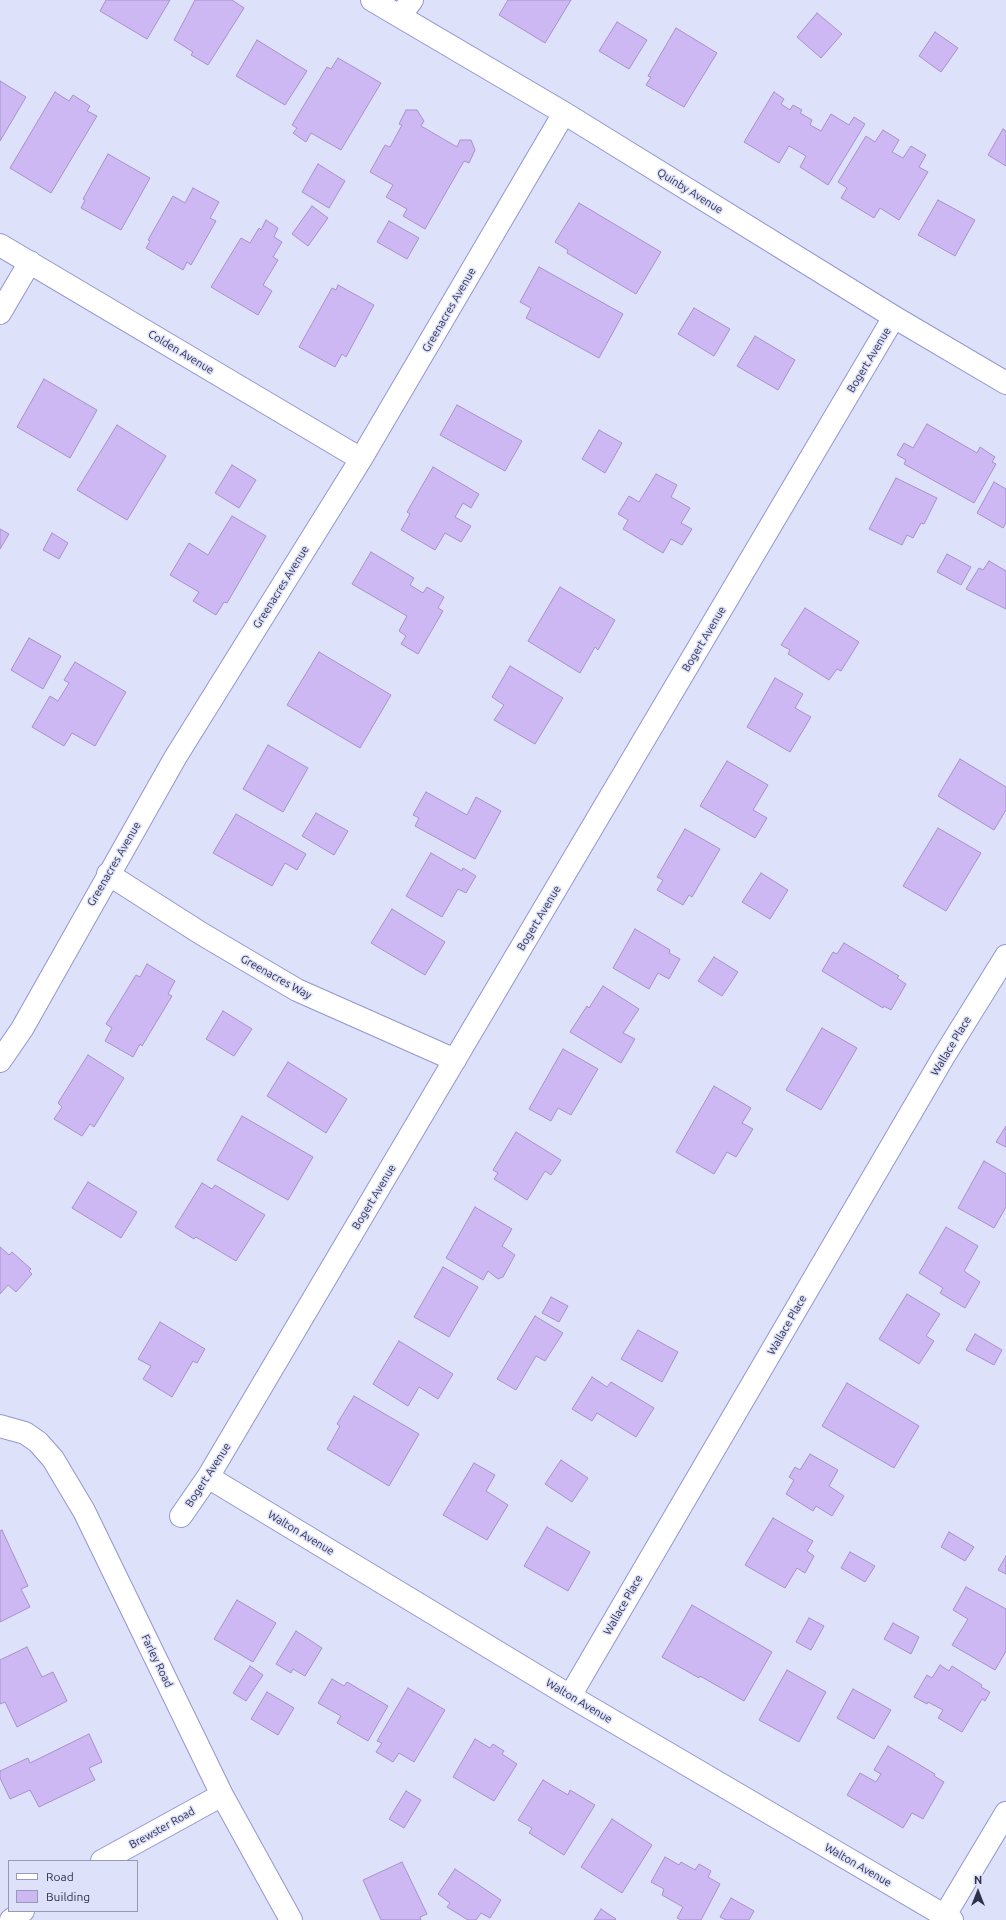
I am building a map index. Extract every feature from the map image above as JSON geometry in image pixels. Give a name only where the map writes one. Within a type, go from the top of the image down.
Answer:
[{"type":"street","name":"Quinby Avenue","points":[[372,0],[406,8],[564,113],[894,317],[1006,383]]},
{"type":"street","name":"Greenacres Avenue","points":[[0,1061],[22,1029],[108,874],[175,758],[361,459],[564,113]]},
{"type":"street","name":"Colden Avenue","points":[[0,245],[361,459]]},
{"type":"street","points":[[0,313],[30,262]]},
{"type":"street","name":"Bogert Avenue","points":[[181,1516],[208,1477],[894,317]]},
{"type":"street","name":"Greenacres Way","points":[[108,874],[202,934],[297,990],[455,1060]]},
{"type":"street","name":"Wallace Place","points":[[570,1696],[940,1062],[1006,956]]},
{"type":"street","name":"Farley Road","points":[[0,1426],[25,1433],[38,1442],[53,1459],[84,1511],[222,1795],[291,1920]]},
{"type":"street","name":"Walton Avenue","points":[[208,1477],[570,1696],[946,1918]]},
{"type":"street","name":"Brewster Road","points":[[104,1860],[222,1795]]},
{"type":"street","points":[[946,1918],[1006,1813]]},
{"type":"street","points":[[11,1920],[22,1912]]},
{"type":"building","points":[[106,0],[170,0],[147,39],[100,11]]},
{"type":"building","points":[[195,0],[232,0],[244,8],[208,65],[191,55],[193,52],[174,40]]},
{"type":"building","points":[[508,0],[571,0],[545,43],[499,15]]},
{"type":"building","points":[[817,13],[842,34],[821,58],[797,37]]},
{"type":"building","points":[[617,22],[647,40],[629,69],[599,51]]},
{"type":"building","points":[[676,28],[717,53],[684,107],[646,85],[651,77],[648,76]]},
{"type":"building","points":[[935,32],[958,48],[941,72],[919,56]]},
{"type":"building","points":[[257,40],[307,71],[285,105],[236,76]]},
{"type":"building","points":[[338,58],[381,83],[341,150],[311,133],[306,142],[293,133],[297,128],[292,125],[327,67],[331,69]]},
{"type":"building","points":[[0,81],[26,97],[0,141]]},
{"type":"building","points":[[55,92],[69,101],[73,95],[90,106],[87,111],[97,116],[51,193],[10,168]]},
{"type":"building","points":[[774,92],[784,99],[781,104],[790,110],[793,105],[802,110],[800,113],[812,120],[810,125],[821,131],[831,114],[849,125],[854,117],[865,124],[828,185],[800,167],[806,156],[789,146],[779,163],[744,142]]},
{"type":"building","points":[[406,110],[417,110],[424,121],[421,126],[457,147],[460,140],[471,140],[475,150],[469,163],[464,161],[425,229],[403,216],[407,209],[386,197],[393,185],[370,172],[385,145],[390,147],[402,125],[399,124]]},
{"type":"building","points":[[1003,129],[1006,131],[1006,166],[988,155]]},
{"type":"building","points":[[883,130],[899,140],[892,152],[903,158],[911,146],[926,155],[919,167],[928,172],[899,220],[880,208],[874,218],[841,198],[847,188],[838,182],[866,136],[875,142]]},
{"type":"building","points":[[108,154],[150,178],[121,230],[81,208],[85,200],[83,199]]},
{"type":"building","points":[[318,164],[345,181],[329,208],[302,192]]},
{"type":"building","points":[[193,188],[219,202],[210,218],[216,221],[191,265],[187,262],[183,270],[146,248],[150,241],[148,240],[173,196],[185,203]]},
{"type":"building","points":[[938,200],[975,220],[955,256],[918,235]]},
{"type":"building","points":[[579,203],[661,252],[636,294],[567,253],[568,250],[555,242]]},
{"type":"building","points":[[312,206],[328,218],[308,246],[292,234]]},
{"type":"building","points":[[266,220],[278,228],[274,237],[282,242],[273,257],[278,260],[263,285],[272,291],[258,315],[211,287],[241,238],[250,243],[259,228],[261,230]]},
{"type":"building","points":[[389,221],[419,238],[407,259],[377,242]]},
{"type":"building","points":[[539,267],[623,314],[599,358],[526,318],[531,308],[520,302]]},
{"type":"building","points":[[338,285],[374,305],[346,357],[342,354],[335,367],[299,347],[332,288],[336,290]]},
{"type":"building","points":[[694,308],[730,329],[714,356],[678,334]]},
{"type":"building","points":[[755,336],[795,360],[778,390],[737,366]]},
{"type":"building","points":[[44,379],[97,410],[70,458],[17,427]]},
{"type":"building","points":[[457,405],[522,441],[505,471],[440,435]]},
{"type":"building","points":[[927,424],[977,453],[980,447],[995,457],[992,462],[996,464],[974,503],[904,464],[906,460],[897,455],[904,443],[913,448]]},
{"type":"building","points":[[117,425],[166,456],[127,520],[77,490]]},
{"type":"building","points":[[599,430],[622,443],[605,473],[582,459]]},
{"type":"building","points":[[232,465],[256,480],[239,508],[215,493]]},
{"type":"building","points":[[433,467],[479,494],[471,508],[463,503],[455,517],[471,526],[461,542],[445,533],[435,550],[401,530],[410,514],[407,512]]},
{"type":"building","points":[[656,474],[677,485],[671,497],[690,508],[681,523],[692,529],[682,545],[671,539],[663,553],[623,529],[628,520],[618,514],[629,496],[639,502]]},
{"type":"building","points":[[896,478],[937,498],[924,524],[921,523],[913,538],[907,535],[902,545],[869,529]]},
{"type":"building","points":[[994,482],[1006,489],[1006,523],[1003,528],[977,513]]},
{"type":"building","points":[[232,516],[266,536],[227,603],[224,602],[216,615],[193,601],[199,592],[170,575],[189,543],[208,555]]},
{"type":"building","points":[[0,529],[9,534],[0,549]]},
{"type":"building","points":[[52,533],[68,543],[59,559],[43,550]]},
{"type":"building","points":[[371,552],[414,578],[410,585],[423,593],[427,587],[444,597],[438,608],[443,611],[418,654],[401,644],[406,636],[399,631],[407,616],[352,584]]},
{"type":"building","points":[[947,554],[971,567],[961,585],[937,572]]},
{"type":"building","points":[[989,561],[1006,571],[1006,609],[966,589],[979,568],[983,570]]},
{"type":"building","points":[[560,587],[615,620],[598,650],[595,647],[580,673],[528,641]]},
{"type":"building","points":[[805,608],[859,642],[841,671],[837,669],[829,680],[788,654],[790,650],[781,645]]},
{"type":"building","points":[[29,638],[61,656],[43,689],[11,670]]},
{"type":"building","points":[[319,652],[391,695],[360,748],[287,705]]},
{"type":"building","points":[[75,662],[126,692],[95,746],[72,733],[64,746],[32,727],[50,696],[58,701],[69,683],[64,680]]},
{"type":"building","points":[[510,666],[563,698],[535,744],[494,720],[504,705],[492,697]]},
{"type":"building","points":[[775,678],[803,694],[795,708],[811,717],[790,752],[747,727]]},
{"type":"building","points":[[268,745],[308,768],[283,812],[243,789]]},
{"type":"building","points":[[960,759],[1006,787],[1006,810],[994,830],[938,796]]},
{"type":"building","points":[[727,761],[768,785],[753,810],[767,818],[755,838],[700,806]]},
{"type":"building","points":[[426,792],[467,815],[476,797],[501,811],[475,859],[415,826],[419,818],[413,815]]},
{"type":"building","points":[[316,813],[348,831],[334,855],[302,836]]},
{"type":"building","points":[[236,814],[306,854],[297,870],[285,863],[272,886],[213,853]]},
{"type":"building","points":[[938,828],[981,853],[946,911],[903,886]]},
{"type":"building","points":[[685,829],[720,849],[692,897],[689,895],[683,905],[657,890],[663,880],[657,877]]},
{"type":"building","points":[[431,853],[462,871],[463,868],[476,876],[466,893],[458,889],[442,917],[406,896]]},
{"type":"building","points":[[761,873],[788,890],[770,919],[742,902]]},
{"type":"building","points":[[392,909],[445,942],[425,975],[371,943]]},
{"type":"building","points":[[635,929],[670,950],[669,953],[680,959],[669,979],[658,973],[649,989],[613,968]]},
{"type":"building","points":[[844,943],[899,976],[897,978],[906,984],[891,1010],[884,1006],[883,1008],[822,971],[833,952],[837,954]]},
{"type":"building","points":[[714,957],[738,972],[722,996],[698,981]]},
{"type":"building","points":[[147,964],[175,981],[168,994],[172,996],[142,1046],[140,1044],[133,1057],[105,1041],[112,1028],[106,1024],[136,975],[140,977]]},
{"type":"building","points":[[603,986],[639,1009],[623,1033],[635,1039],[621,1063],[570,1032],[587,1006],[589,1008]]},
{"type":"building","points":[[223,1011],[252,1029],[234,1056],[206,1039]]},
{"type":"building","points":[[822,1028],[857,1048],[821,1110],[786,1090]]},
{"type":"building","points":[[563,1049],[598,1069],[571,1115],[558,1108],[551,1121],[529,1109]]},
{"type":"building","points":[[88,1055],[124,1078],[94,1127],[90,1124],[82,1136],[54,1119],[62,1107],[58,1103]]},
{"type":"building","points":[[288,1062],[347,1099],[326,1133],[267,1096]]},
{"type":"building","points":[[714,1086],[751,1108],[742,1123],[753,1129],[736,1157],[727,1152],[714,1174],[676,1152]]},
{"type":"building","points":[[242,1116],[313,1157],[288,1200],[217,1160]]},
{"type":"building","points":[[1006,1126],[1006,1147],[996,1142]]},
{"type":"building","points":[[516,1132],[561,1160],[551,1175],[545,1171],[527,1200],[494,1179],[498,1173],[493,1170]]},
{"type":"building","points":[[984,1161],[1006,1174],[1006,1207],[994,1228],[958,1208]]},
{"type":"building","points":[[88,1182],[137,1212],[121,1238],[72,1208]]},
{"type":"building","points":[[202,1183],[212,1189],[215,1185],[265,1215],[236,1261],[196,1237],[194,1239],[175,1227]]},
{"type":"building","points":[[475,1207],[512,1229],[502,1246],[515,1255],[503,1277],[498,1279],[488,1271],[483,1280],[446,1258]]},
{"type":"building","points":[[946,1227],[978,1246],[964,1271],[980,1282],[965,1308],[940,1293],[943,1288],[919,1273]]},
{"type":"building","points":[[0,1247],[9,1255],[12,1252],[31,1269],[29,1271],[32,1274],[16,1292],[8,1285],[0,1294]]},
{"type":"building","points":[[443,1267],[478,1287],[449,1337],[414,1317]]},
{"type":"building","points":[[907,1294],[940,1314],[926,1336],[934,1341],[919,1364],[879,1339]]},
{"type":"building","points":[[551,1297],[568,1306],[559,1322],[542,1313]]},
{"type":"building","points":[[535,1316],[563,1333],[545,1361],[536,1356],[516,1390],[497,1379]]},
{"type":"building","points":[[160,1322],[205,1349],[197,1363],[193,1361],[172,1397],[143,1379],[151,1366],[138,1359]]},
{"type":"building","points":[[638,1330],[678,1352],[662,1382],[621,1359]]},
{"type":"building","points":[[975,1334],[1002,1350],[994,1365],[966,1350]]},
{"type":"building","points":[[399,1341],[453,1374],[438,1399],[419,1387],[408,1406],[373,1384]]},
{"type":"building","points":[[592,1377],[607,1387],[611,1382],[654,1408],[636,1437],[597,1413],[592,1421],[572,1409]]},
{"type":"building","points":[[847,1383],[919,1426],[894,1468],[822,1426]]},
{"type":"building","points":[[354,1396],[419,1434],[389,1486],[327,1449],[340,1426],[337,1424]]},
{"type":"building","points":[[810,1454],[838,1470],[829,1486],[844,1496],[832,1516],[816,1506],[813,1511],[786,1494],[794,1480],[789,1477],[795,1467],[800,1470]]},
{"type":"building","points":[[561,1460],[588,1478],[572,1502],[545,1484]]},
{"type":"building","points":[[474,1463],[495,1475],[486,1491],[508,1505],[487,1540],[443,1515]]},
{"type":"building","points":[[773,1518],[813,1541],[807,1551],[814,1556],[805,1573],[797,1568],[785,1588],[745,1565]]},
{"type":"building","points":[[547,1527],[590,1552],[568,1591],[524,1566]]},
{"type":"building","points":[[2,1530],[28,1586],[21,1589],[30,1607],[0,1622],[0,1531]]},
{"type":"building","points":[[949,1532],[974,1547],[965,1561],[941,1547]]},
{"type":"building","points":[[850,1552],[875,1566],[865,1582],[841,1568]]},
{"type":"building","points":[[1006,1556],[1006,1574],[998,1570]]},
{"type":"building","points":[[966,1587],[1006,1609],[1006,1651],[995,1670],[952,1645],[968,1619],[953,1610]]},
{"type":"building","points":[[237,1600],[276,1623],[253,1662],[214,1639]]},
{"type":"building","points":[[692,1605],[772,1652],[744,1701],[700,1676],[699,1678],[662,1657]]},
{"type":"building","points":[[809,1618],[824,1626],[811,1650],[796,1642]]},
{"type":"building","points":[[893,1623],[919,1637],[911,1654],[884,1639]]},
{"type":"building","points":[[296,1631],[322,1648],[305,1676],[293,1669],[291,1673],[276,1664]]},
{"type":"building","points":[[27,1647],[42,1677],[53,1672],[67,1701],[17,1727],[5,1702],[0,1704],[0,1660]]},
{"type":"building","points":[[940,1665],[949,1671],[952,1666],[982,1685],[981,1687],[990,1692],[985,1701],[982,1699],[962,1732],[938,1718],[943,1710],[914,1697],[927,1675],[932,1678]]},
{"type":"building","points":[[250,1666],[263,1675],[246,1701],[233,1693]]},
{"type":"building","points":[[787,1670],[826,1692],[799,1742],[759,1720]]},
{"type":"building","points":[[332,1679],[344,1686],[347,1682],[388,1706],[368,1741],[337,1723],[341,1716],[318,1703]]},
{"type":"building","points":[[408,1688],[445,1710],[414,1762],[399,1753],[393,1762],[376,1752],[382,1743],[377,1741]]},
{"type":"building","points":[[853,1689],[891,1710],[874,1739],[837,1718]]},
{"type":"building","points":[[267,1692],[294,1708],[278,1735],[251,1719]]},
{"type":"building","points":[[89,1734],[102,1762],[89,1768],[95,1780],[39,1807],[30,1790],[10,1799],[0,1778],[0,1771],[28,1758],[30,1763]]},
{"type":"building","points":[[475,1739],[490,1748],[493,1744],[504,1751],[502,1754],[517,1764],[494,1801],[453,1777]]},
{"type":"building","points":[[888,1746],[935,1774],[934,1776],[944,1782],[923,1819],[912,1813],[903,1828],[847,1795],[860,1773],[876,1782],[881,1774],[874,1770]]},
{"type":"building","points":[[543,1780],[568,1795],[570,1790],[595,1805],[564,1855],[529,1833],[532,1828],[518,1820]]},
{"type":"building","points":[[406,1791],[421,1800],[404,1828],[389,1819]]},
{"type":"building","points":[[612,1819],[652,1845],[622,1893],[581,1867]]},
{"type":"building","points":[[665,1857],[679,1865],[681,1862],[695,1870],[699,1864],[711,1871],[708,1877],[720,1884],[701,1920],[681,1920],[677,1918],[683,1907],[662,1895],[664,1889],[651,1882]]},
{"type":"building","points":[[402,1862],[427,1914],[420,1917],[421,1920],[381,1920],[363,1880]]},
{"type":"building","points":[[455,1869],[501,1900],[490,1918],[481,1913],[476,1920],[468,1920],[447,1907],[450,1903],[438,1894]]},
{"type":"building","points":[[731,1898],[754,1911],[749,1920],[726,1920],[720,1917]]},
{"type":"building","points":[[601,1909],[616,1919],[594,1920]]}]
